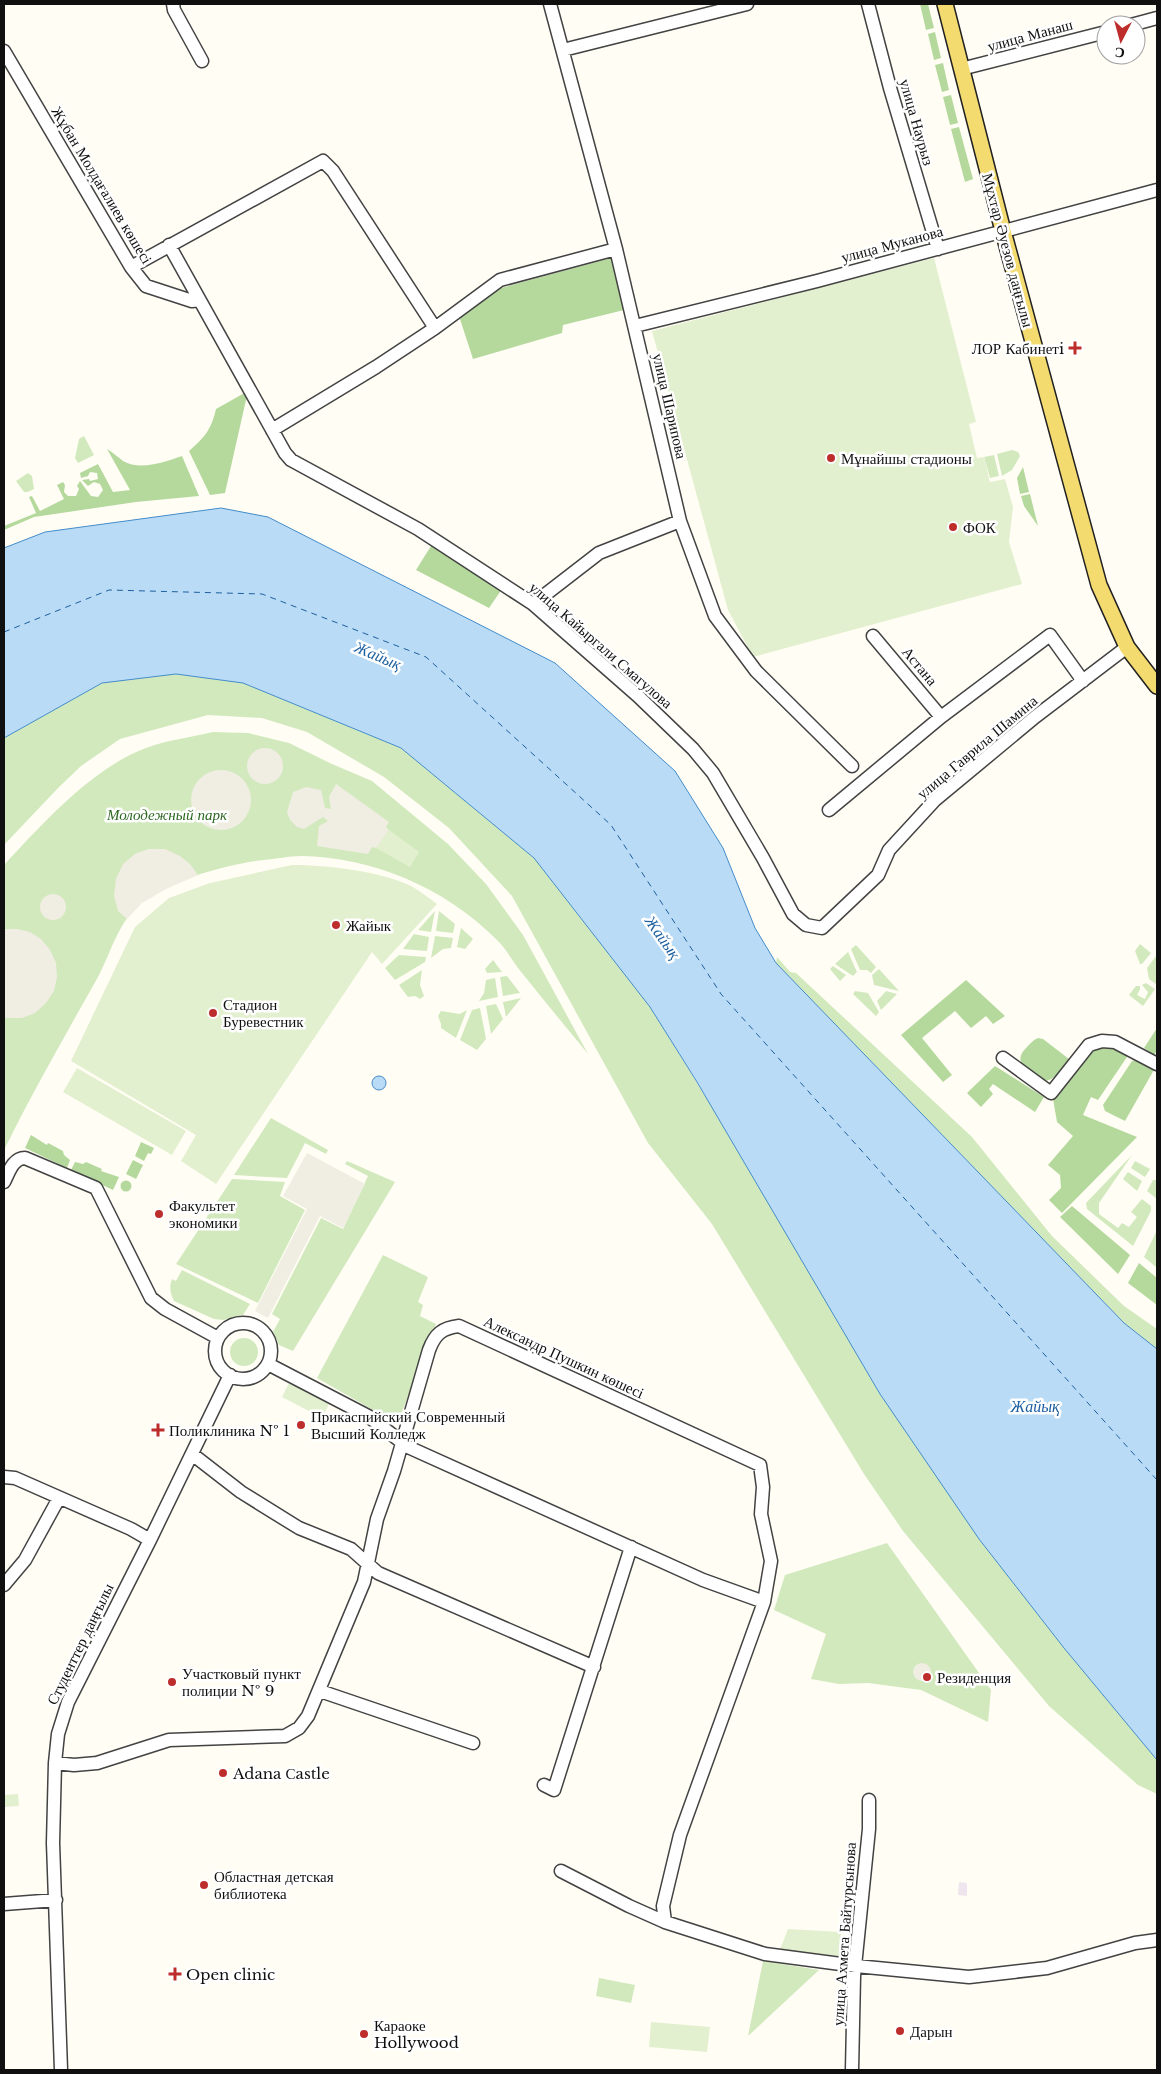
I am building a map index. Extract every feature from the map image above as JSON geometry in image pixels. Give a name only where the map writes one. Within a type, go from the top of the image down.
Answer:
[{"type":"main road","name":"Мұхтар Әуезов даңғылы","points":[[945,4],[1003,231],[1098,585],[1127,648],[1157,686]]},
{"type":"street","points":[[173,4],[174,10],[202,61]]},
{"type":"street","name":"улица Шарипова","points":[[550,4],[616,249],[680,521],[714,616],[756,671],[852,766]]},
{"type":"street","points":[[563,50],[747,4]]},
{"type":"street","name":"улица Наурыз","points":[[868,4],[892,97],[938,249]]},
{"type":"street","name":"улица Манаш","points":[[961,69],[1096,35]]},
{"type":"street","name":"Жұбан Молдағалиев көшесі","points":[[4,51],[131,267],[146,286],[192,301],[198,300]]},
{"type":"street","points":[[131,267],[323,161],[333,171],[435,328]]},
{"type":"street","name":"улица Муканова","points":[[635,326],[938,249],[1157,190]]},
{"type":"street","name":"улица Кайыргали Смагулова","points":[[169,245],[285,453],[299,466],[418,529],[533,604],[638,696],[704,761],[763,858],[793,914],[806,925],[822,928]]},
{"type":"street","points":[[272,430],[376,367],[435,328],[500,280],[616,249]]},
{"type":"street","points":[[533,604],[598,553],[680,521]]},
{"type":"street","points":[[829,810],[941,718],[1050,635],[1083,681]]},
{"type":"street","name":"Астана","points":[[873,636],[941,718]]},
{"type":"street","name":"улица Гаврила Шамина","points":[[822,928],[878,875],[889,850],[935,800],[1127,648]]},
{"type":"street","points":[[1003,1058],[1051,1093],[1089,1045],[1102,1040],[1114,1042],[1157,1064]]},
{"type":"street","points":[[4,1182],[15,1161],[19,1158],[25,1158],[96,1188],[151,1298],[165,1309],[218,1338]]},
{"type":"street","points":[[241,1323],[251,1324],[259,1328],[266,1334],[270,1343],[271,1352],[268,1364],[257,1375],[248,1378],[238,1378],[230,1375],[224,1370],[217,1359],[215,1348],[218,1338],[224,1330],[232,1325],[241,1323]]},
{"type":"street","name":"Александр Пушкин көшесі","points":[[402,1441],[434,1338],[442,1330],[459,1326],[760,1465],[763,1486],[762,1514],[771,1561],[764,1602]]},
{"type":"street","points":[[268,1364],[368,1416],[408,1447],[703,1580],[764,1602],[680,1835],[663,1906],[665,1922]]},
{"type":"street","name":"Студенттер даңғылы","points":[[61,2070],[54,1843],[55,1764],[58,1734],[68,1702],[150,1540],[230,1375]]},
{"type":"street","points":[[55,1764],[98,1763],[169,1740],[285,1736],[299,1728],[308,1716],[320,1691],[364,1582],[377,1520],[402,1441]]},
{"type":"street","points":[[192,1454],[241,1492],[299,1528],[351,1549],[368,1565],[389,1578],[594,1667]]},
{"type":"street","points":[[4,1477],[15,1478],[131,1529],[150,1540]]},
{"type":"street","points":[[4,1585],[25,1560],[59,1498]]},
{"type":"street","points":[[544,1785],[554,1790],[631,1547]]},
{"type":"street","points":[[320,1691],[473,1743]]},
{"type":"street","name":"улица Ахмета Байтурсынова","points":[[852,2070],[856,1966],[869,1829],[869,1800]]},
{"type":"street","points":[[561,1871],[665,1922],[765,1954],[856,1966],[968,1977],[1047,1968],[1135,1943],[1157,1940]]},
{"type":"street","points":[[4,1904],[56,1900]]},
{"type":"shaded area","points":[[265,748],[272,749],[278,753],[282,759],[282,773],[278,779],[272,783],[265,784],[258,783],[252,779],[248,773],[247,766],[248,759],[252,753],[258,749]]},
{"type":"shaded area","points":[[215,770],[227,770],[238,775],[246,783],[251,794],[249,812],[238,825],[227,830],[215,830],[204,825],[196,817],[191,806],[191,794],[196,783],[204,775]]},
{"type":"shaded area","points":[[336,784],[389,822],[386,827],[389,830],[376,848],[372,847],[368,854],[317,846],[319,826],[328,821],[323,817],[304,829],[297,827],[290,820],[287,812],[293,792],[306,787],[321,790],[325,808],[331,809],[329,797]]},
{"type":"shaded area","points":[[148,849],[165,849],[180,856],[190,864],[198,875],[166,889],[142,903],[127,919],[118,911],[114,896],[116,879],[123,864],[135,854]]},
{"type":"shaded area","points":[[53,894],[62,898],[66,907],[62,916],[53,920],[44,916],[40,907],[44,898]]},
{"type":"shaded area","points":[[4,929],[30,932],[41,939],[50,950],[56,963],[57,977],[54,991],[46,1003],[35,1013],[22,1018],[4,1018]]},
{"type":"shaded area","points":[[307,1153],[365,1184],[343,1228],[320,1216],[268,1318],[255,1311],[307,1209],[283,1196]]},
{"type":"shaded area","points":[[922,1663],[930,1668],[931,1672],[926,1680],[922,1681],[914,1676],[913,1672],[918,1664]]},
{"type":"shaded area","points":[[959,1882],[967,1883],[967,1896],[958,1895]]},
{"type":"green space","points":[[920,4],[928,4],[934,28],[926,30]]},
{"type":"green space","points":[[935,32],[941,58],[934,60],[928,34]]},
{"type":"green space","points":[[943,63],[949,90],[942,92],[935,65]]},
{"type":"green space","points":[[951,95],[958,123],[950,125],[943,97]]},
{"type":"green space","points":[[959,127],[973,179],[965,182],[951,129]]},
{"type":"green space","points":[[611,258],[624,310],[563,325],[562,333],[473,359],[460,319],[461,313],[465,308],[501,288]]},
{"type":"green space","name":"Мұнайшы стадионы","points":[[934,258],[976,422],[969,424],[977,458],[984,457],[990,482],[1005,479],[1013,507],[1009,542],[1022,584],[753,657],[728,610],[652,331]]},
{"type":"green space","points":[[248,391],[225,493],[210,495],[189,451],[207,433],[216,409]]},
{"type":"green space","points":[[84,436],[94,455],[78,463],[75,458],[79,439]]},
{"type":"green space","points":[[107,449],[123,461],[137,465],[168,461],[182,456],[199,496],[136,502],[34,517],[4,530],[4,526],[36,513],[29,497],[32,496],[40,511],[64,499],[57,485],[63,482],[65,485],[64,492],[68,496],[76,496],[79,489],[77,486],[80,481],[91,496],[98,497],[103,490],[100,484],[94,482],[88,486],[82,480],[98,479],[97,473],[90,472],[88,476],[81,478],[80,473],[98,464],[113,492],[130,490]]},
{"type":"green space","points":[[1012,450],[1018,452],[1020,456],[1012,470],[1002,476],[997,454]]},
{"type":"green space","points":[[994,455],[999,476],[990,478],[984,457]]},
{"type":"green space","points":[[1023,467],[1029,492],[1020,494],[1017,478]]},
{"type":"green space","points":[[28,473],[32,476],[34,489],[24,492],[16,481]]},
{"type":"green space","points":[[1030,494],[1038,526],[1024,506],[1021,496]]},
{"type":"green space","points":[[431,546],[502,589],[489,608],[416,570]]},
{"type":"green space","points":[[176,674],[243,683],[401,748],[534,858],[650,1007],[979,1539],[1064,1648],[1157,1760],[1157,1794],[1138,1785],[1049,1706],[903,1531],[864,1474],[712,1224],[648,1143],[512,896],[449,828],[384,777],[307,732],[262,718],[208,715],[120,739],[81,766],[4,845],[4,738],[102,683]]},
{"type":"green space","name":"Молодежный парк","points":[[213,732],[248,733],[289,743],[372,781],[448,844],[486,884],[523,935],[588,1054],[499,942],[476,921],[431,891],[381,869],[355,862],[296,856],[250,862],[217,869],[183,880],[153,895],[133,910],[116,937],[98,977],[38,1084],[4,1150],[4,865],[51,815],[106,769],[126,757],[154,745]]},
{"type":"green space","points":[[389,830],[419,852],[410,867],[376,848]]},
{"type":"green space","name":"Стадион Буревестник","points":[[292,865],[321,866],[384,876],[411,886],[437,904],[382,964],[372,952],[216,1184],[181,1161],[196,1135],[71,1061],[135,927],[169,898],[210,883]]},
{"type":"green space","points":[[435,911],[431,932],[418,930]]},
{"type":"green space","points":[[439,911],[455,924],[453,933],[436,931]]},
{"type":"green space","points":[[461,928],[473,939],[465,949],[457,947]]},
{"type":"green space","points":[[414,934],[429,937],[427,951],[403,949]]},
{"type":"green space","points":[[435,936],[453,938],[451,948],[443,949],[431,958]]},
{"type":"green space","points":[[1140,944],[1151,953],[1142,964],[1140,964],[1135,951]]},
{"type":"green space","points":[[856,945],[876,967],[871,973],[867,970],[860,970],[851,949]]},
{"type":"green space","points":[[848,952],[857,972],[853,976],[835,964]]},
{"type":"green space","points":[[399,955],[426,957],[425,962],[395,980],[385,968]]},
{"type":"green space","points":[[1156,956],[1157,985],[1149,979],[1147,968]]},
{"type":"green space","points":[[777,957],[790,972],[796,973],[972,1137],[1052,1236],[1124,1306],[1157,1329],[1157,1349],[1124,1323],[776,963]]},
{"type":"green space","points":[[493,960],[502,972],[487,973],[485,969]]},
{"type":"green space","points":[[833,966],[846,975],[840,981],[830,969]]},
{"type":"green space","points":[[879,969],[899,991],[874,985],[872,975]]},
{"type":"green space","points":[[422,970],[420,985],[424,996],[420,999],[415,996],[408,997],[399,985]]},
{"type":"green space","points":[[507,976],[520,993],[503,996],[500,977]]},
{"type":"green space","points":[[495,978],[498,997],[479,1001],[484,993],[486,980]]},
{"type":"green space","points":[[966,980],[1005,1016],[993,1024],[986,1016],[971,1028],[955,1011],[922,1038],[952,1075],[943,1082],[901,1035]]},
{"type":"green space","points":[[1146,983],[1155,989],[1143,1006],[1129,995],[1136,986],[1140,986],[1137,995],[1145,999],[1148,992],[1142,985]]},
{"type":"green space","points":[[855,991],[868,993],[879,1012],[876,1016],[853,994]]},
{"type":"green space","points":[[886,991],[897,994],[881,1010],[877,1001]]},
{"type":"green space","points":[[521,998],[506,1017],[503,1002]]},
{"type":"green space","points":[[496,1004],[503,1019],[491,1034],[486,1006]]},
{"type":"green space","points":[[480,1008],[486,1039],[477,1050],[460,1040],[472,1010]]},
{"type":"green space","points":[[467,1010],[456,1038],[441,1028],[438,1016],[441,1011],[460,1014]]},
{"type":"green space","points":[[1157,1028],[1157,1051],[1154,1055],[1144,1048]]},
{"type":"green space","points":[[1038,1038],[1043,1039],[1069,1059],[1056,1076],[1045,1081],[1029,1071],[1020,1059],[1026,1048]]},
{"type":"green space","points":[[1097,1046],[1112,1046],[1128,1054],[1098,1100],[1091,1097],[1083,1115],[1137,1137],[1062,1213],[1049,1200],[1061,1188],[1060,1175],[1048,1165],[1073,1136],[1057,1122],[1053,1099],[1089,1051]]},
{"type":"green space","points":[[1136,1060],[1155,1068],[1125,1121],[1105,1111],[1103,1105],[1132,1061]]},
{"type":"green space","points":[[995,1066],[1044,1097],[1035,1112],[993,1084],[989,1089],[993,1094],[981,1107],[967,1093]]},
{"type":"green space","points":[[77,1068],[186,1131],[172,1155],[63,1092]]},
{"type":"green space","points":[[271,1118],[328,1150],[326,1154],[305,1143],[287,1178],[234,1175]]},
{"type":"green space","points":[[31,1135],[47,1145],[48,1143],[63,1151],[64,1155],[70,1160],[67,1168],[25,1148]]},
{"type":"green space","points":[[141,1142],[154,1148],[151,1154],[148,1153],[144,1161],[135,1156]]},
{"type":"green space","points":[[1132,1155],[1099,1203],[1099,1214],[1118,1228],[1122,1223],[1129,1227],[1137,1217],[1131,1212],[1142,1199],[1151,1206],[1151,1211],[1133,1246],[1087,1209],[1086,1203]]},
{"type":"green space","points":[[133,1160],[143,1165],[136,1179],[126,1174]]},
{"type":"green space","points":[[347,1161],[395,1182],[293,1351],[279,1345],[273,1332],[280,1319],[272,1314],[321,1218],[343,1229],[368,1176],[345,1164]]},
{"type":"green space","points":[[1135,1161],[1150,1169],[1145,1177],[1131,1168]]},
{"type":"green space","points":[[75,1162],[83,1164],[86,1162],[102,1169],[101,1171],[119,1177],[113,1190],[71,1170]]},
{"type":"green space","points":[[1128,1172],[1142,1181],[1137,1191],[1123,1179]]},
{"type":"green space","points":[[232,1179],[285,1182],[280,1196],[305,1210],[258,1303],[176,1264]]},
{"type":"green space","points":[[126,1180],[132,1186],[126,1192],[120,1186]]},
{"type":"green space","points":[[1153,1180],[1157,1180],[1157,1199],[1147,1191]]},
{"type":"green space","points":[[1072,1206],[1130,1255],[1118,1274],[1060,1217]]},
{"type":"green space","points":[[1157,1230],[1157,1268],[1144,1257]]},
{"type":"green space","points":[[383,1255],[428,1277],[418,1302],[423,1305],[420,1316],[436,1324],[400,1417],[392,1413],[389,1419],[317,1378]]},
{"type":"green space","points":[[1139,1263],[1157,1278],[1157,1305],[1128,1283]]},
{"type":"green space","points":[[182,1270],[250,1304],[243,1315],[223,1320],[214,1319],[174,1301],[170,1290],[171,1282],[172,1279],[176,1281]]},
{"type":"green space","points":[[244,1338],[254,1342],[258,1352],[254,1362],[244,1366],[234,1362],[230,1352],[234,1342]]},
{"type":"green space","points":[[289,1383],[329,1404],[322,1418],[282,1397]]},
{"type":"green space","points":[[887,1543],[991,1690],[988,1722],[921,1690],[868,1683],[839,1684],[811,1679],[826,1634],[774,1610],[785,1575]]},
{"type":"green space","points":[[18,1794],[19,1806],[4,1807],[4,1795]]},
{"type":"green space","points":[[788,1929],[841,1932],[840,1956],[779,1952]]},
{"type":"green space","points":[[763,1961],[819,1970],[748,2036]]},
{"type":"green space","points":[[599,1978],[635,1985],[631,2003],[596,1996]]},
{"type":"green space","points":[[651,2022],[710,2027],[707,2052],[649,2047]]},
{"type":"water","name":"Жайық","points":[[221,508],[268,517],[555,663],[675,771],[723,848],[755,928],[776,963],[1124,1323],[1157,1349],[1157,1760],[1064,1648],[979,1539],[880,1394],[697,1082],[650,1007],[534,858],[401,748],[243,683],[176,674],[102,683],[4,738],[4,548],[45,532]]},
{"type":"water","points":[[379,1076],[384,1078],[386,1083],[384,1088],[379,1090],[374,1088],[372,1083],[374,1078]]},
{"type":"ferry route","points":[[4,632],[109,590],[262,594],[426,657],[611,825],[721,994],[1157,1480]]},
{"type":"place","name":"ЛОР Кабинетi","points":[[1075,348]]},
{"type":"place","name":"Мұнайшы стадионы","points":[[831,458]]},
{"type":"place","name":"ФОК","points":[[953,527]]},
{"type":"place","name":"Жайык","points":[[336,925]]},
{"type":"place","name":"Стадион Буревестник","points":[[213,1013]]},
{"type":"place","name":"Факультет экономики","points":[[159,1214]]},
{"type":"place","name":"Прикаспийский Современный Высший Колледж","points":[[301,1425]]},
{"type":"place","name":"Поликлиника № 1","points":[[158,1430]]},
{"type":"place","name":"Резиденция","points":[[927,1677]]},
{"type":"place","name":"Участковый пункт полиции № 9","points":[[172,1682]]},
{"type":"place","name":"Adana Сastle","points":[[223,1773]]},
{"type":"place","name":"Областная детская библиотека","points":[[204,1885]]},
{"type":"place","name":"Open clinic","points":[[175,1974]]},
{"type":"place","name":"Дарын","points":[[900,2031]]},
{"type":"place","name":"Караоке Hollywood","points":[[364,2034]]}]
